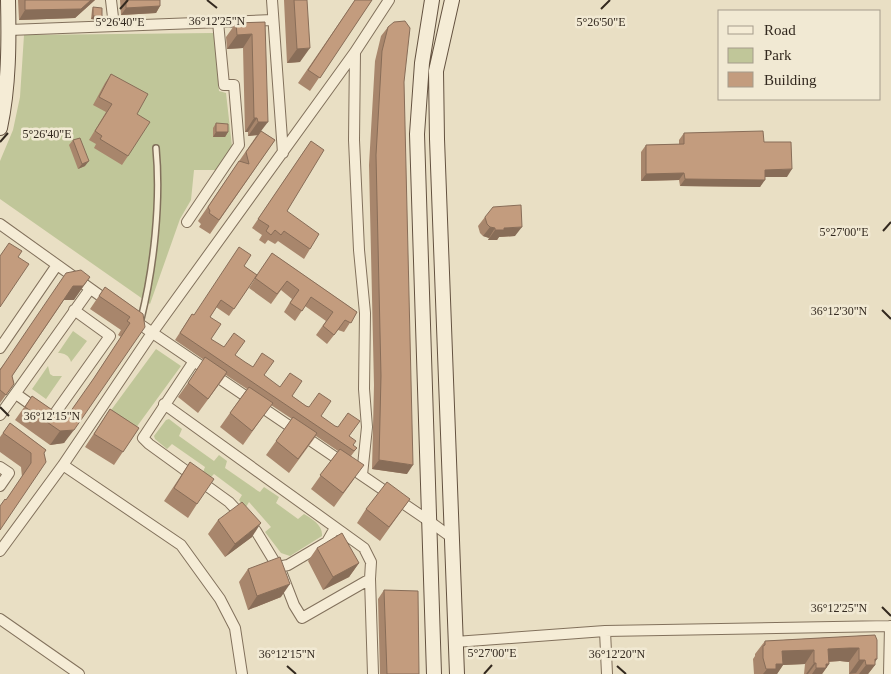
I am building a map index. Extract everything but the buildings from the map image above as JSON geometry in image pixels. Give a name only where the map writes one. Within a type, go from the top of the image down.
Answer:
[{"type":"street","points":[[0,128],[4,107],[9,30],[8,0]]},
{"type":"street","points":[[112,0],[114,26]]},
{"type":"street","points":[[272,0],[283,153]]},
{"type":"street","points":[[0,551],[63,464],[152,333],[355,52],[389,0]]},
{"type":"street","points":[[432,0],[422,63],[417,134],[434,674]]},
{"type":"street","points":[[452,0],[436,71],[457,674]]},
{"type":"street","points":[[9,30],[273,20]]},
{"type":"street","points":[[188,222],[239,146],[234,85],[224,85],[218,22]]},
{"type":"street","points":[[355,52],[354,140],[359,250],[365,313],[364,389],[366,427],[362,475]]},
{"type":"street","points":[[0,224],[152,333],[451,537]]},
{"type":"street","points":[[0,348],[57,265]]},
{"type":"street","points":[[0,415],[90,288]]},
{"type":"street","points":[[16,394],[50,419],[110,336],[74,310]]},
{"type":"street","points":[[194,361],[143,438],[229,502],[256,531],[278,567],[294,605],[302,618],[370,578]]},
{"type":"street","points":[[164,404],[364,548],[371,562],[373,674]]},
{"type":"street","points":[[63,464],[181,545],[220,600],[235,628],[242,674]]},
{"type":"street","points":[[0,467],[9,473],[0,486]]},
{"type":"street","points":[[278,567],[288,566],[326,542],[335,528]]},
{"type":"street","points":[[0,619],[79,674]]},
{"type":"street","points":[[455,642],[605,631],[890,626],[889,674]]},
{"type":"street","points":[[605,631],[607,674]]},
{"type":"lane","points":[[140,324],[147,294],[155,234],[158,166],[156,148]]},
{"type":"green space","points":[[214,33],[219,91],[226,93],[232,146],[218,170],[194,170],[191,200],[180,219],[150,304],[0,199],[0,161],[13,130],[20,97],[24,35]]},
{"type":"green space","points":[[73,331],[87,341],[71,362],[66,355],[58,353]]},
{"type":"green space","points":[[156,349],[181,366],[130,436],[106,417]]},
{"type":"green space","points":[[48,366],[50,374],[62,376],[46,399],[32,389]]},
{"type":"green space","points":[[169,419],[182,429],[179,436],[214,461],[219,455],[227,461],[225,468],[258,491],[260,492],[264,487],[279,497],[276,503],[298,519],[304,514],[310,518],[321,529],[322,536],[290,556],[281,553],[265,532],[271,527],[249,502],[246,507],[242,505],[239,500],[242,495],[214,474],[209,479],[203,472],[205,467],[172,444],[167,449],[155,439],[154,436],[166,420]]}]
